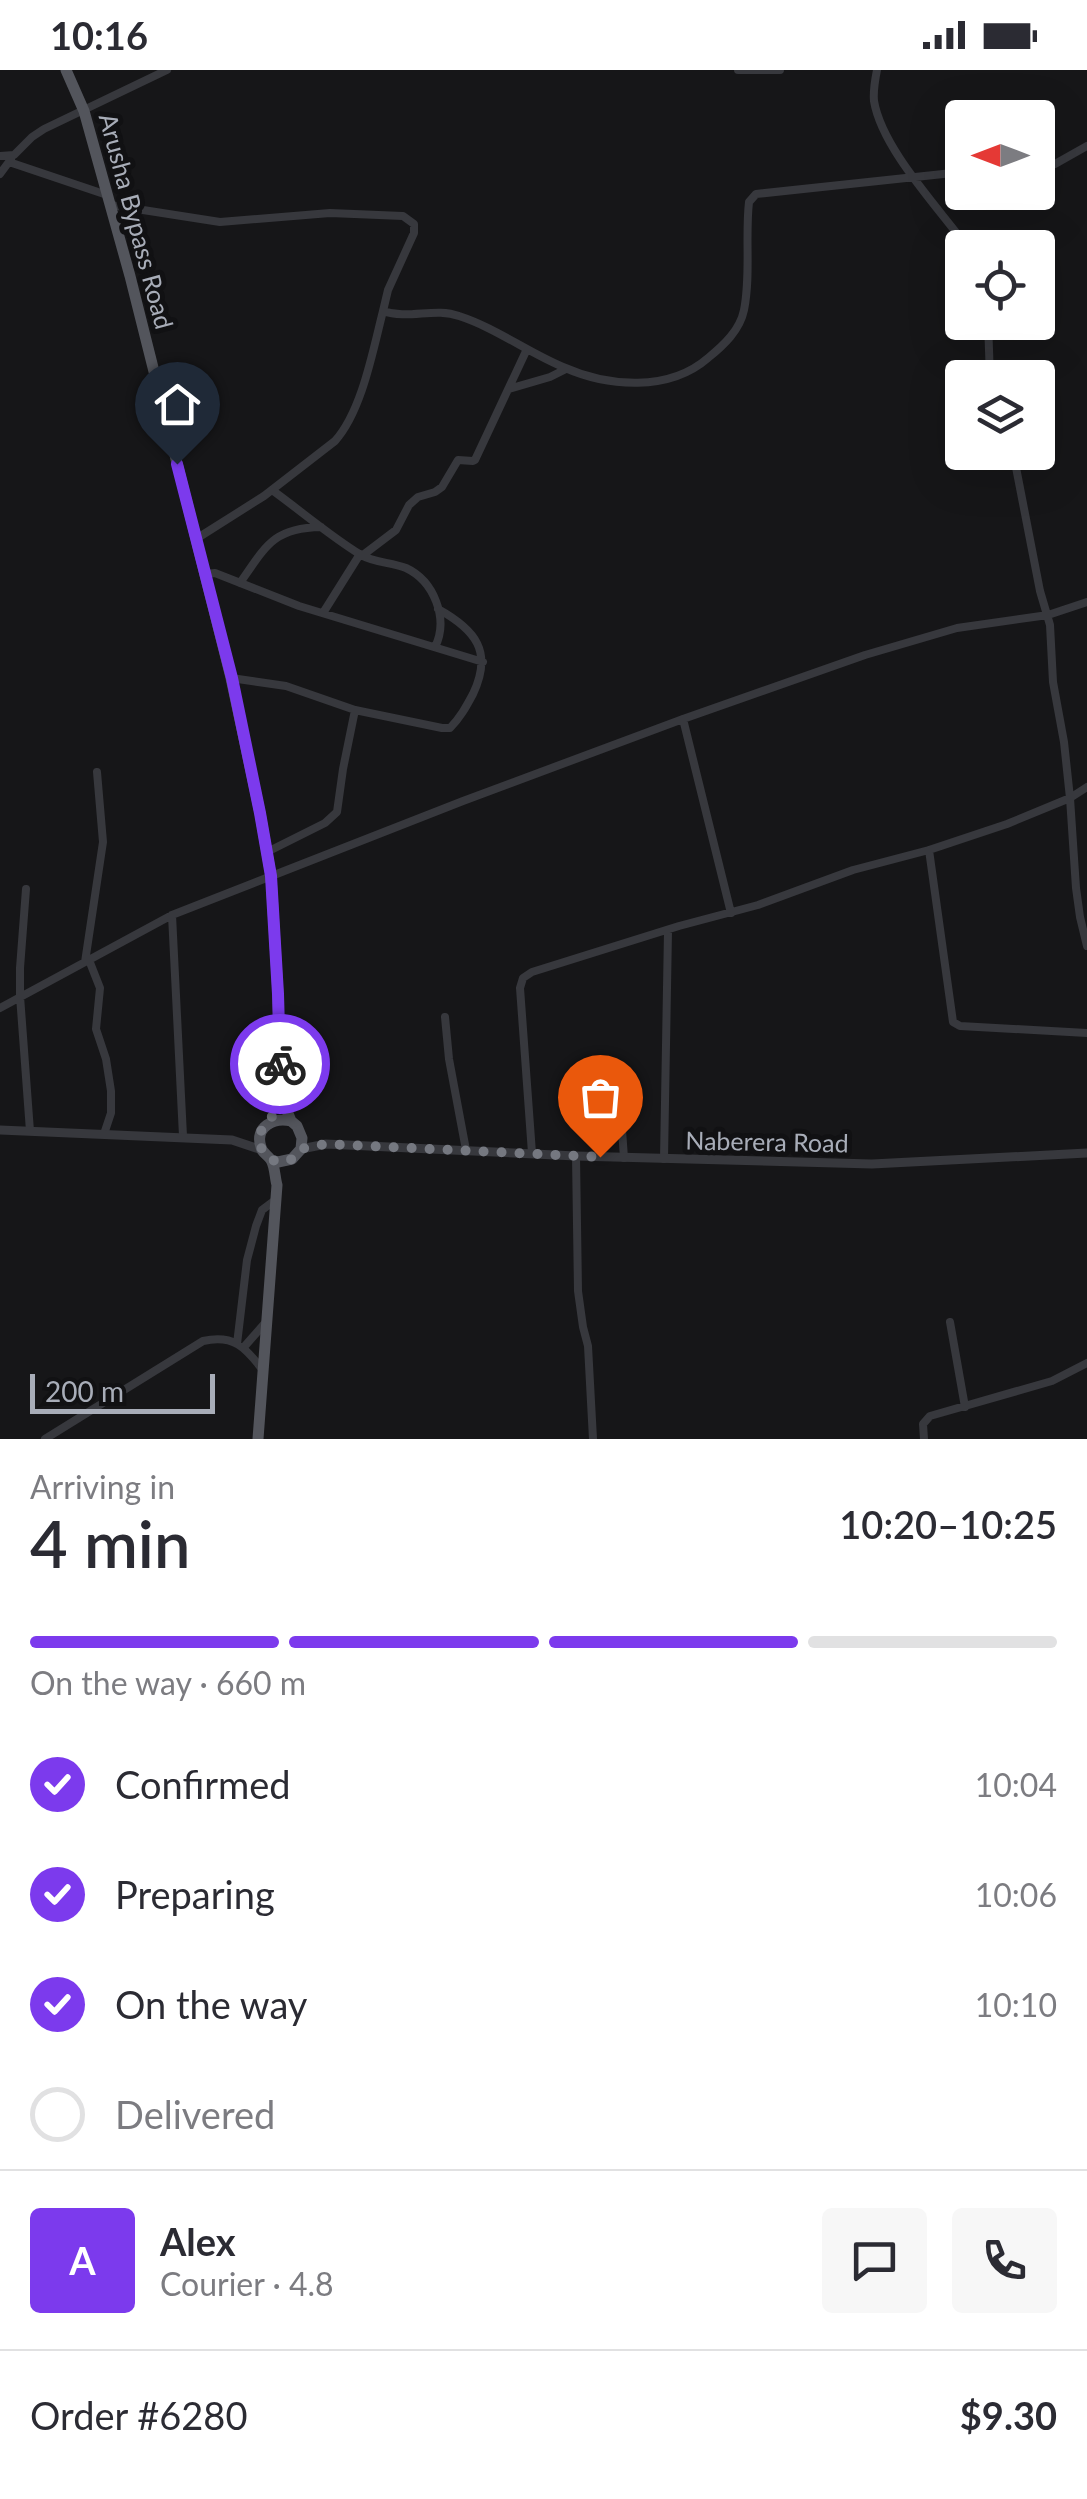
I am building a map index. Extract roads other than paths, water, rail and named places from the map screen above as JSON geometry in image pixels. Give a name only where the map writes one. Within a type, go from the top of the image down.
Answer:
[{"type":"main road","name":"Arusha Bypass Road","points":[[66,70],[84,111],[232,678],[271,876],[280,1093],[291,1121],[301,1132],[296,1154],[277,1186],[274,1201],[258,1439]]},
{"type":"main road","name":"Arusha Bypass Road","points":[[277,1186],[260,1144],[280,1093]]},
{"type":"main road","points":[[266,1126],[277,1119],[291,1121]]},
{"type":"main road","points":[[266,1155],[285,1162],[296,1154]]},
{"type":"street","points":[[0,174],[44,129],[167,70]]},
{"type":"street","points":[[738,70],[780,70]]},
{"type":"street","points":[[877,70],[876,107],[891,144],[954,230]]},
{"type":"street","points":[[1055,164],[1087,146]]},
{"type":"street","points":[[0,156],[108,200],[220,222],[330,213],[402,216],[414,224],[414,236],[388,290],[363,382],[344,431],[272,490],[196,538]]},
{"type":"street","points":[[384,311],[455,314],[566,369],[632,383],[661,381],[686,374],[722,346],[737,328],[744,313],[750,198],[756,194],[945,174]]},
{"type":"street","points":[[323,613],[361,555],[396,530],[409,506],[418,497],[442,487],[458,460],[474,461],[527,349]]},
{"type":"street","points":[[508,389],[566,369]]},
{"type":"street","points":[[1016,470],[1048,615],[1053,682],[1070,798],[1076,888],[1087,946]]},
{"type":"street","points":[[272,490],[361,555],[403,567],[425,581],[438,608],[441,628],[434,647]]},
{"type":"street","points":[[240,582],[278,536],[322,526]]},
{"type":"street","points":[[205,574],[215,572],[299,606],[483,662]]},
{"type":"street","points":[[0,1008],[172,915],[684,719],[939,633],[1048,615],[1087,602]]},
{"type":"street","points":[[232,678],[286,686],[355,710],[450,728],[470,699],[483,662],[478,642],[469,630],[438,608]]},
{"type":"street","points":[[266,852],[326,823],[337,812],[355,710]]},
{"type":"street","points":[[684,719],[731,912]]},
{"type":"street","points":[[98,772],[103,842],[87,961],[100,988],[96,1029],[112,1091],[112,1113],[104,1134]]},
{"type":"street","points":[[532,1153],[520,988],[523,978],[532,972],[758,905],[853,870],[1007,824],[1087,787]]},
{"type":"street","points":[[928,850],[953,1022],[960,1026],[1087,1034]]},
{"type":"street","points":[[26,889],[20,996],[30,1130]]},
{"type":"street","points":[[172,915],[182,1136]]},
{"type":"street","points":[[664,1159],[668,931]]},
{"type":"street","points":[[445,1016],[466,1150]]},
{"type":"street","points":[[618,1073],[624,1158]]},
{"type":"street","points":[[232,1140],[266,1126]]},
{"type":"street","points":[[0,1130],[232,1140],[266,1155]]},
{"type":"street","name":"Naberera Road","points":[[301,1132],[326,1144]]},
{"type":"street","name":"Naberera Road","points":[[296,1154],[326,1144],[624,1158],[872,1164],[1087,1153]]},
{"type":"street","points":[[576,1156],[578,1290],[588,1346],[593,1439]]},
{"type":"street","points":[[240,1345],[252,1243],[262,1210],[274,1201]]},
{"type":"street","points":[[240,1345],[266,1322]]},
{"type":"street","points":[[950,1322],[965,1407]]},
{"type":"street","points":[[45,1439],[202,1341],[225,1338],[240,1345],[262,1369]]},
{"type":"street","points":[[924,1439],[926,1419],[1052,1381],[1087,1363]]}]
